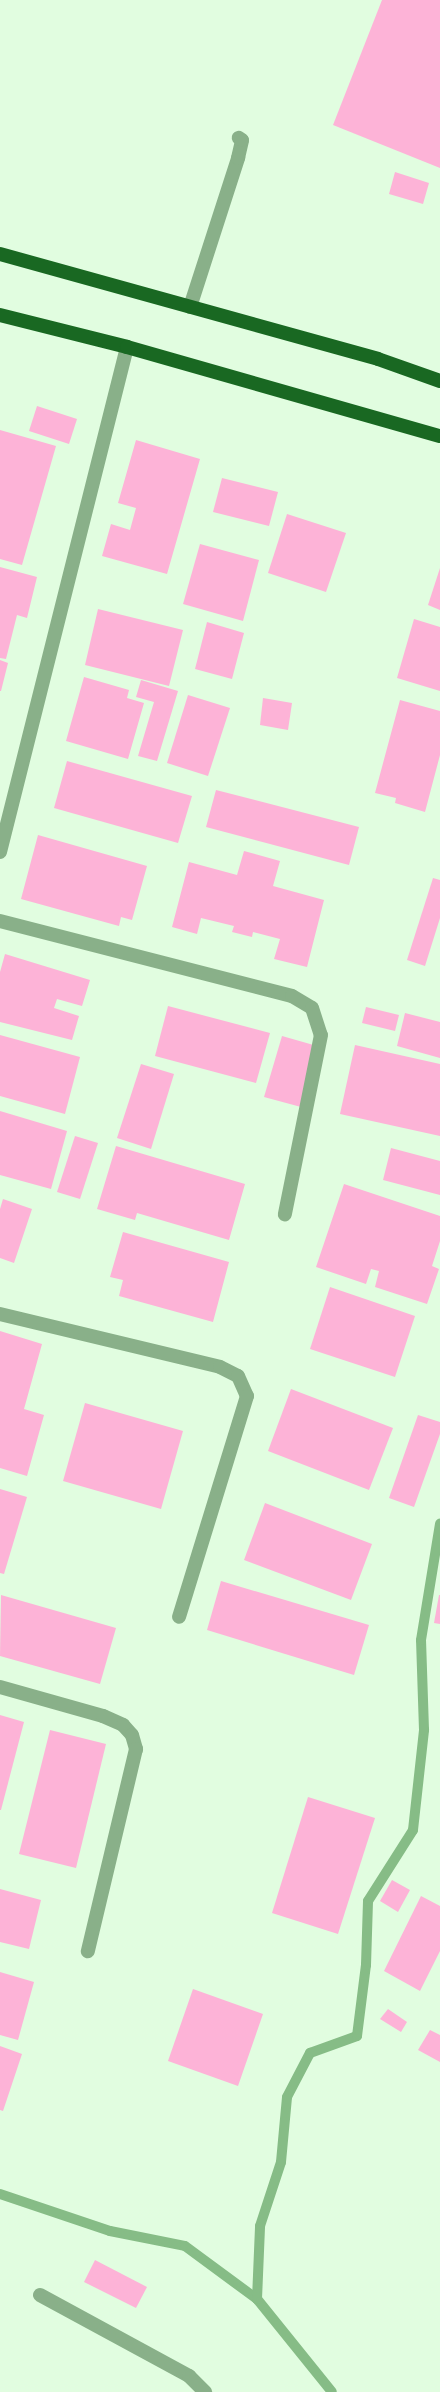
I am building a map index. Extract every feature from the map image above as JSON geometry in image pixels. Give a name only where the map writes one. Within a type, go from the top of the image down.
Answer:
[{"type":"highway","points":[[0,254],[378,358],[440,381]]},
{"type":"highway","points":[[0,315],[128,347],[440,436]]},
{"type":"street","points":[[190,307],[238,158],[242,140],[239,138]]},
{"type":"street","points":[[0,852],[128,347]]},
{"type":"street","points":[[0,921],[292,996],[312,1008],[321,1035],[285,1214]]},
{"type":"street","points":[[0,1314],[220,1367],[238,1376],[247,1396],[179,1617]]},
{"type":"street","points":[[0,1687],[103,1716],[123,1725],[132,1735],[136,1749],[88,1951]]},
{"type":"street","points":[[40,2295],[189,2376],[205,2392]]},
{"type":"building","points":[[382,0],[440,0],[440,168],[333,125]]},
{"type":"building","points":[[395,172],[429,183],[423,204],[389,194]]},
{"type":"building","points":[[37,406],[77,419],[69,444],[29,431]]},
{"type":"building","points":[[0,430],[56,446],[22,565],[0,559]]},
{"type":"building","points":[[136,440],[200,459],[167,574],[102,556],[111,524],[130,530],[136,508],[118,503]]},
{"type":"building","points":[[222,478],[278,492],[269,526],[213,512]]},
{"type":"building","points":[[287,514],[346,533],[326,592],[268,573]]},
{"type":"building","points":[[200,544],[259,560],[243,621],[183,604]]},
{"type":"building","points":[[0,567],[37,577],[27,618],[17,615],[6,659],[0,658]]},
{"type":"building","points":[[440,568],[440,610],[428,605]]},
{"type":"building","points":[[98,609],[183,630],[169,686],[85,665]]},
{"type":"building","points":[[414,619],[440,627],[440,691],[397,678]]},
{"type":"building","points":[[207,622],[244,633],[232,679],[195,669]]},
{"type":"building","points":[[0,660],[8,663],[1,691],[0,691]]},
{"type":"building","points":[[84,677],[129,690],[127,698],[144,703],[128,759],[66,741]]},
{"type":"building","points":[[141,680],[178,691],[157,761],[138,756],[154,702],[136,697]]},
{"type":"building","points":[[188,695],[230,708],[208,776],[167,763]]},
{"type":"building","points":[[263,698],[292,703],[288,730],[260,725]]},
{"type":"building","points":[[400,700],[440,711],[440,755],[425,812],[395,803],[396,798],[375,793]]},
{"type":"building","points":[[67,761],[192,796],[178,843],[54,808]]},
{"type":"building","points":[[216,790],[359,827],[349,865],[206,827]]},
{"type":"building","points":[[38,835],[147,866],[132,920],[121,917],[119,926],[21,899]]},
{"type":"building","points":[[244,851],[280,861],[273,886],[324,900],[307,967],[274,959],[280,939],[253,932],[252,937],[232,932],[234,926],[201,918],[197,934],[172,927],[189,862],[237,875]]},
{"type":"building","points":[[433,878],[440,880],[440,918],[425,966],[407,960]]},
{"type":"building","points":[[5,954],[90,980],[82,1006],[57,999],[54,1008],[79,1016],[72,1040],[0,1022],[0,972]]},
{"type":"building","points":[[168,1006],[270,1033],[256,1083],[155,1056]]},
{"type":"building","points":[[366,1007],[399,1015],[395,1031],[362,1023]]},
{"type":"building","points":[[405,1013],[440,1022],[440,1058],[397,1046]]},
{"type":"building","points":[[0,1035],[80,1057],[65,1114],[0,1096]]},
{"type":"building","points":[[282,1036],[317,1046],[301,1107],[264,1097]]},
{"type":"building","points":[[355,1045],[440,1064],[440,1136],[340,1114]]},
{"type":"building","points":[[141,1064],[174,1074],[151,1149],[117,1138]]},
{"type":"building","points":[[0,1111],[67,1131],[51,1189],[0,1175]]},
{"type":"building","points":[[75,1136],[98,1143],[80,1199],[57,1192]]},
{"type":"building","points":[[116,1146],[245,1184],[229,1240],[137,1213],[135,1220],[97,1209]]},
{"type":"building","points":[[391,1148],[440,1161],[440,1195],[383,1180]]},
{"type":"building","points":[[344,1184],[440,1216],[440,1241],[432,1266],[439,1269],[427,1304],[375,1287],[379,1271],[371,1269],[366,1284],[316,1267]]},
{"type":"building","points":[[3,1199],[32,1209],[14,1263],[0,1258],[0,1209]]},
{"type":"building","points":[[123,1232],[229,1262],[213,1322],[119,1296],[123,1280],[110,1277]]},
{"type":"building","points":[[330,1287],[415,1316],[395,1377],[310,1349]]},
{"type":"building","points":[[0,1331],[42,1344],[24,1409],[44,1415],[27,1476],[0,1468]]},
{"type":"building","points":[[291,1389],[393,1428],[369,1490],[268,1451]]},
{"type":"building","points":[[85,1403],[183,1431],[161,1509],[63,1481]]},
{"type":"building","points":[[418,1415],[440,1422],[440,1434],[414,1507],[389,1498]]},
{"type":"building","points":[[0,1489],[27,1497],[4,1574],[0,1573]]},
{"type":"building","points":[[265,1503],[372,1544],[351,1600],[244,1560]]},
{"type":"building","points":[[221,1581],[369,1625],[354,1675],[207,1630]]},
{"type":"building","points":[[1,1595],[116,1628],[100,1684],[0,1656]]},
{"type":"building","points":[[440,1595],[440,1624],[434,1623]]},
{"type":"building","points":[[0,1715],[24,1722],[1,1810],[0,1810]]},
{"type":"building","points":[[50,1730],[106,1744],[76,1868],[19,1854]]},
{"type":"building","points":[[308,1797],[375,1818],[338,1934],[272,1913]]},
{"type":"building","points":[[392,1880],[410,1890],[398,1912],[380,1901]]},
{"type":"building","points":[[0,1889],[41,1900],[29,1949],[0,1942]]},
{"type":"building","points":[[421,1896],[440,1906],[440,1951],[420,1991],[384,1971]]},
{"type":"building","points":[[0,1972],[34,1982],[18,2040],[0,2035]]},
{"type":"building","points":[[193,1989],[263,2014],[238,2086],[168,2061]]},
{"type":"building","points":[[388,2009],[407,2022],[401,2032],[380,2019]]},
{"type":"building","points":[[430,2030],[440,2035],[440,2062],[418,2050]]},
{"type":"building","points":[[0,2046],[22,2054],[3,2111],[0,2110]]},
{"type":"building","points":[[95,2260],[147,2287],[136,2308],[84,2282]]},
{"type":"waterway","points":[[257,2299],[260,2226],[281,2162],[287,2097],[310,2053],[357,2036],[366,1965],[368,1901],[413,1830],[424,1730],[421,1640],[440,1524]]},
{"type":"waterway","points":[[0,2194],[110,2231],[185,2246],[257,2299],[332,2392]]}]
